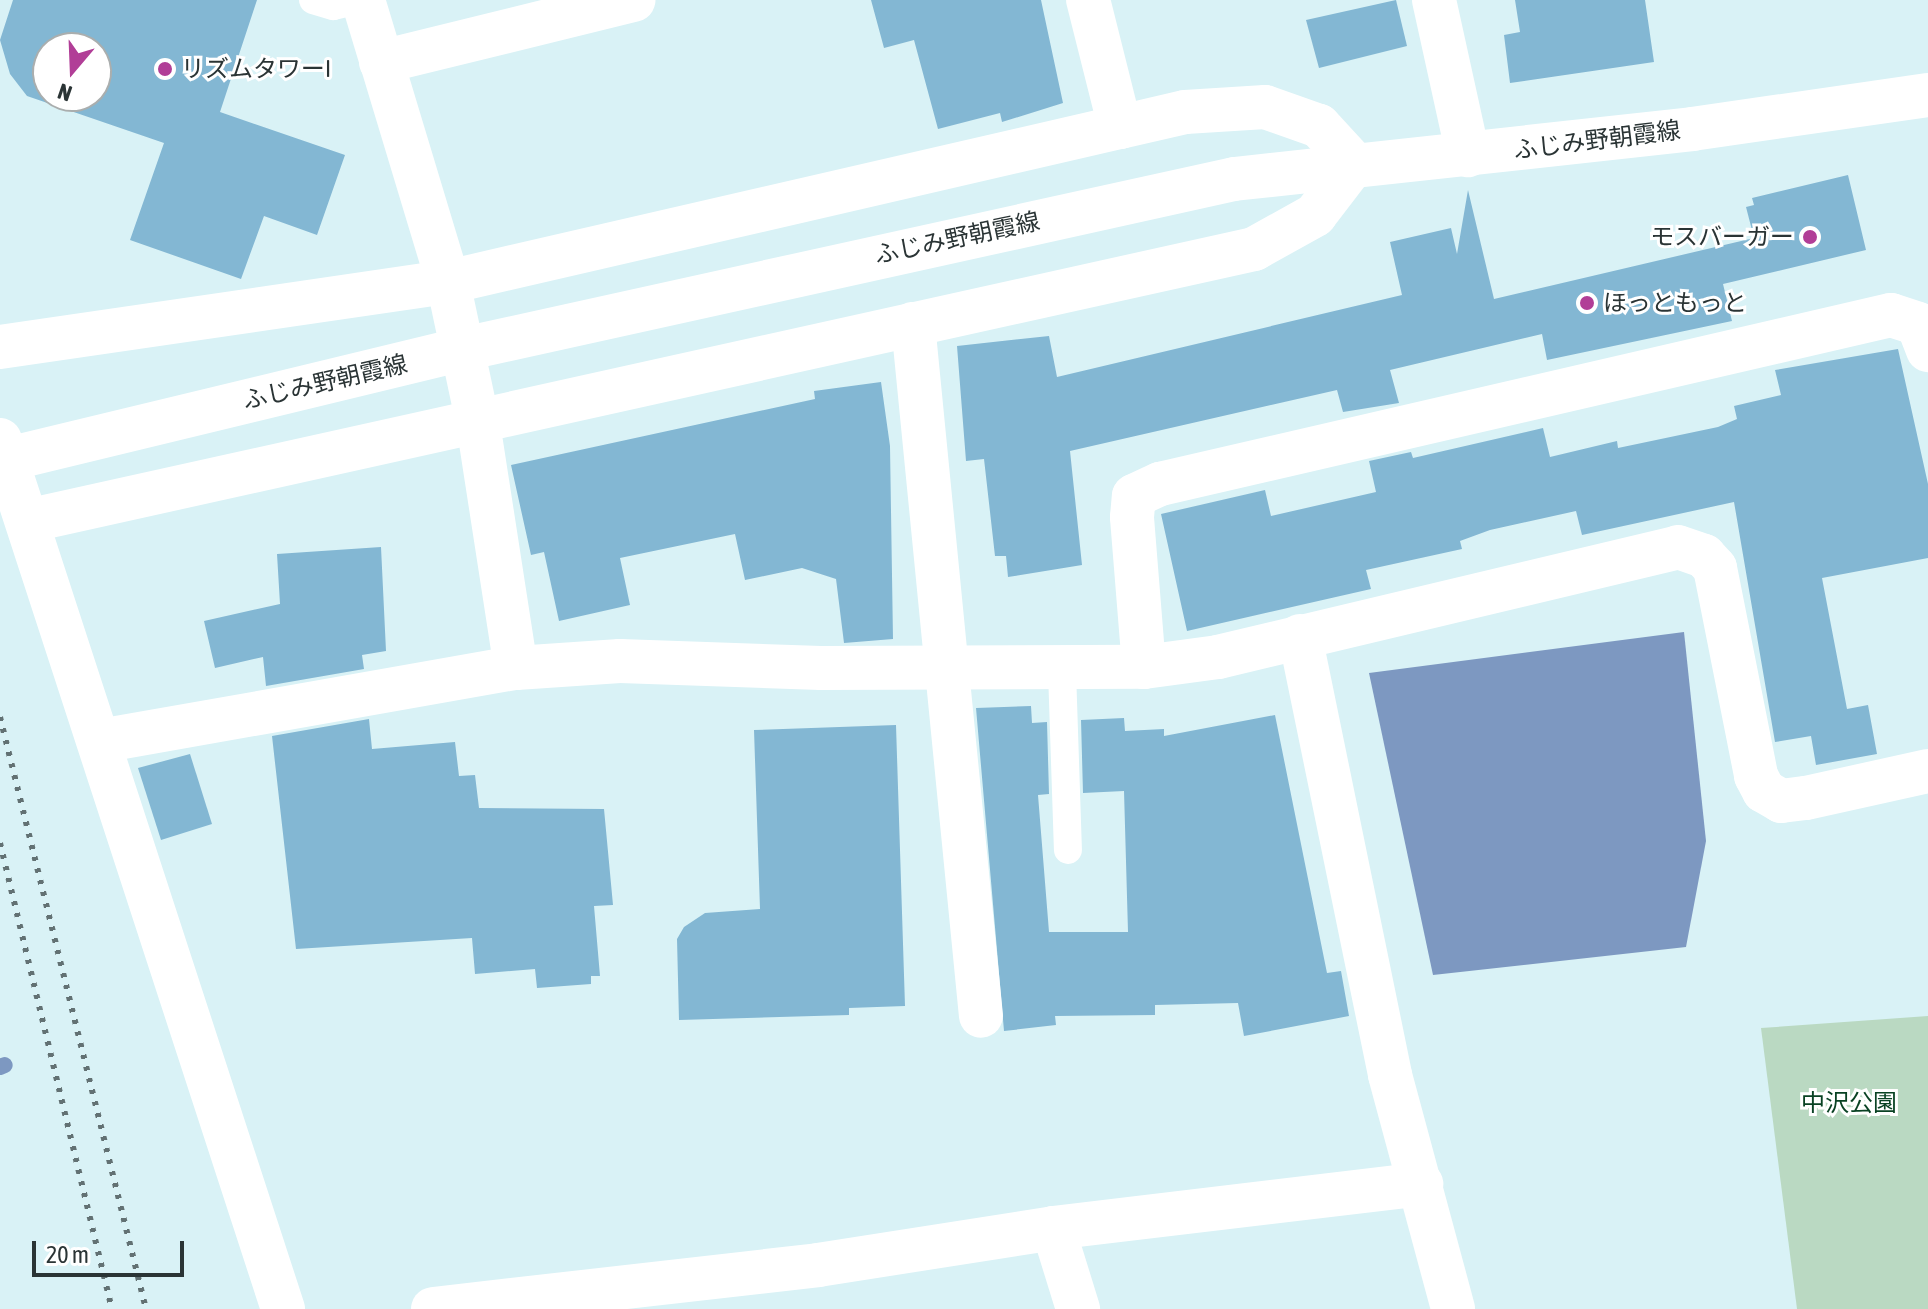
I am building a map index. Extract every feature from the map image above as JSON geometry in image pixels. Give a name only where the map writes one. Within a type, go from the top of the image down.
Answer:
[{"type":"street","points":[[362,0],[448,282],[478,423],[516,668]]},
{"type":"street","points":[[381,62],[634,0]]},
{"type":"street","points":[[1088,0],[1120,127]]},
{"type":"street","points":[[1434,0],[1468,155]]},
{"type":"street","name":"ふじみ野朝霞線","points":[[0,461],[468,348],[1234,179],[1354,164],[1468,155],[1928,95]]},
{"type":"street","points":[[0,347],[448,282],[1185,112],[1265,107],[1319,126],[1354,164],[1315,215],[1254,249],[27,521]]},
{"type":"street","points":[[1144,667],[1132,517],[1134,496],[1160,484],[1891,315],[1918,324],[1928,350]]},
{"type":"street","points":[[913,324],[944,669],[981,1016]]},
{"type":"street","points":[[0,440],[283,1309]]},
{"type":"street","points":[[100,741],[346,694],[516,668],[620,661],[1062,671],[1144,667],[1218,657],[1678,547],[1704,556],[1715,568],[1756,776],[1764,791],[1781,801],[1806,798],[1928,771]]},
{"type":"street","points":[[1300,636],[1390,1075],[1453,1309]]},
{"type":"street","points":[[433,1309],[818,1265],[1053,1228],[1421,1184]]},
{"type":"street","points":[[1053,1228],[1078,1309]]},
{"type":"lane","points":[[313,0],[333,6],[362,0]]},
{"type":"lane","points":[[1062,671],[1068,850]]},
{"type":"green space","name":"中沢公園","points":[[1928,1016],[1928,1309],[1797,1309],[1761,1028]]},
{"type":"water","points":[[1684,632],[1706,841],[1686,947],[1433,975],[1369,673]]},
{"type":"building","points":[[13,0],[257,0],[220,112],[345,155],[317,235],[264,216],[241,279],[130,240],[164,143],[74,112],[112,112],[112,32],[32,32],[32,98],[27,96],[10,74],[0,40]]},
{"type":"building","points":[[871,0],[1041,0],[1063,103],[1002,122],[1000,113],[938,129],[914,40],[884,48]]},
{"type":"building","points":[[1396,0],[1407,46],[1319,68],[1306,20]]},
{"type":"building","points":[[1515,0],[1645,0],[1654,62],[1510,83],[1504,35],[1520,32]]},
{"type":"building","points":[[1848,175],[1866,250],[1723,284],[1732,321],[1547,360],[1542,334],[1390,370],[1399,403],[1343,412],[1337,390],[1070,451],[1082,565],[1008,577],[1006,556],[995,556],[984,459],[966,461],[957,346],[1049,336],[1057,377],[1402,295],[1390,242],[1451,228],[1457,254],[1468,190],[1494,299],[1754,238],[1746,207],[1754,205],[1752,198]]},
{"type":"building","points":[[1898,349],[1928,484],[1928,558],[1822,578],[1847,709],[1868,705],[1877,754],[1816,765],[1811,736],[1775,742],[1734,502],[1582,535],[1576,511],[1490,530],[1460,541],[1462,549],[1366,570],[1371,589],[1187,631],[1161,514],[1265,490],[1271,516],[1376,492],[1369,461],[1411,452],[1413,458],[1543,428],[1550,457],[1617,441],[1618,448],[1718,427],[1737,419],[1734,406],[1781,395],[1775,370]]},
{"type":"building","points":[[881,382],[890,446],[893,639],[844,643],[836,579],[802,568],[745,580],[735,534],[620,558],[630,605],[559,621],[544,552],[531,555],[511,465],[815,399],[814,391]]},
{"type":"building","points":[[381,547],[386,651],[362,655],[364,669],[266,686],[263,657],[215,668],[204,621],[280,604],[277,554]]},
{"type":"building","points":[[1031,706],[1032,723],[1047,722],[1049,794],[1038,795],[1049,932],[1128,932],[1124,791],[1083,793],[1081,720],[1124,718],[1125,731],[1164,729],[1164,736],[1275,715],[1327,973],[1341,971],[1349,1016],[1244,1036],[1238,1003],[1155,1005],[1155,1015],[1055,1016],[1056,1025],[1004,1031],[976,708]]},
{"type":"building","points":[[369,719],[372,749],[455,742],[459,776],[475,775],[479,808],[604,809],[613,905],[594,906],[600,976],[591,976],[591,984],[537,988],[535,969],[475,974],[472,938],[296,949],[272,736]]},
{"type":"building","points":[[896,725],[905,1006],[849,1008],[849,1015],[679,1020],[677,939],[684,927],[705,913],[760,909],[754,730]]},
{"type":"building","points":[[190,754],[212,824],[161,840],[138,768]]},
{"type":"waterway","points":[[0,1067],[5,1065]]},
{"type":"railway","points":[[0,717],[146,1309]]},
{"type":"railway","points":[[0,843],[112,1309]]},
{"type":"place","name":"リズムタワーI","points":[[165,69]]},
{"type":"place","name":"モスバーガー","points":[[1810,237]]},
{"type":"place","name":"ほっともっと","points":[[1587,303]]}]
